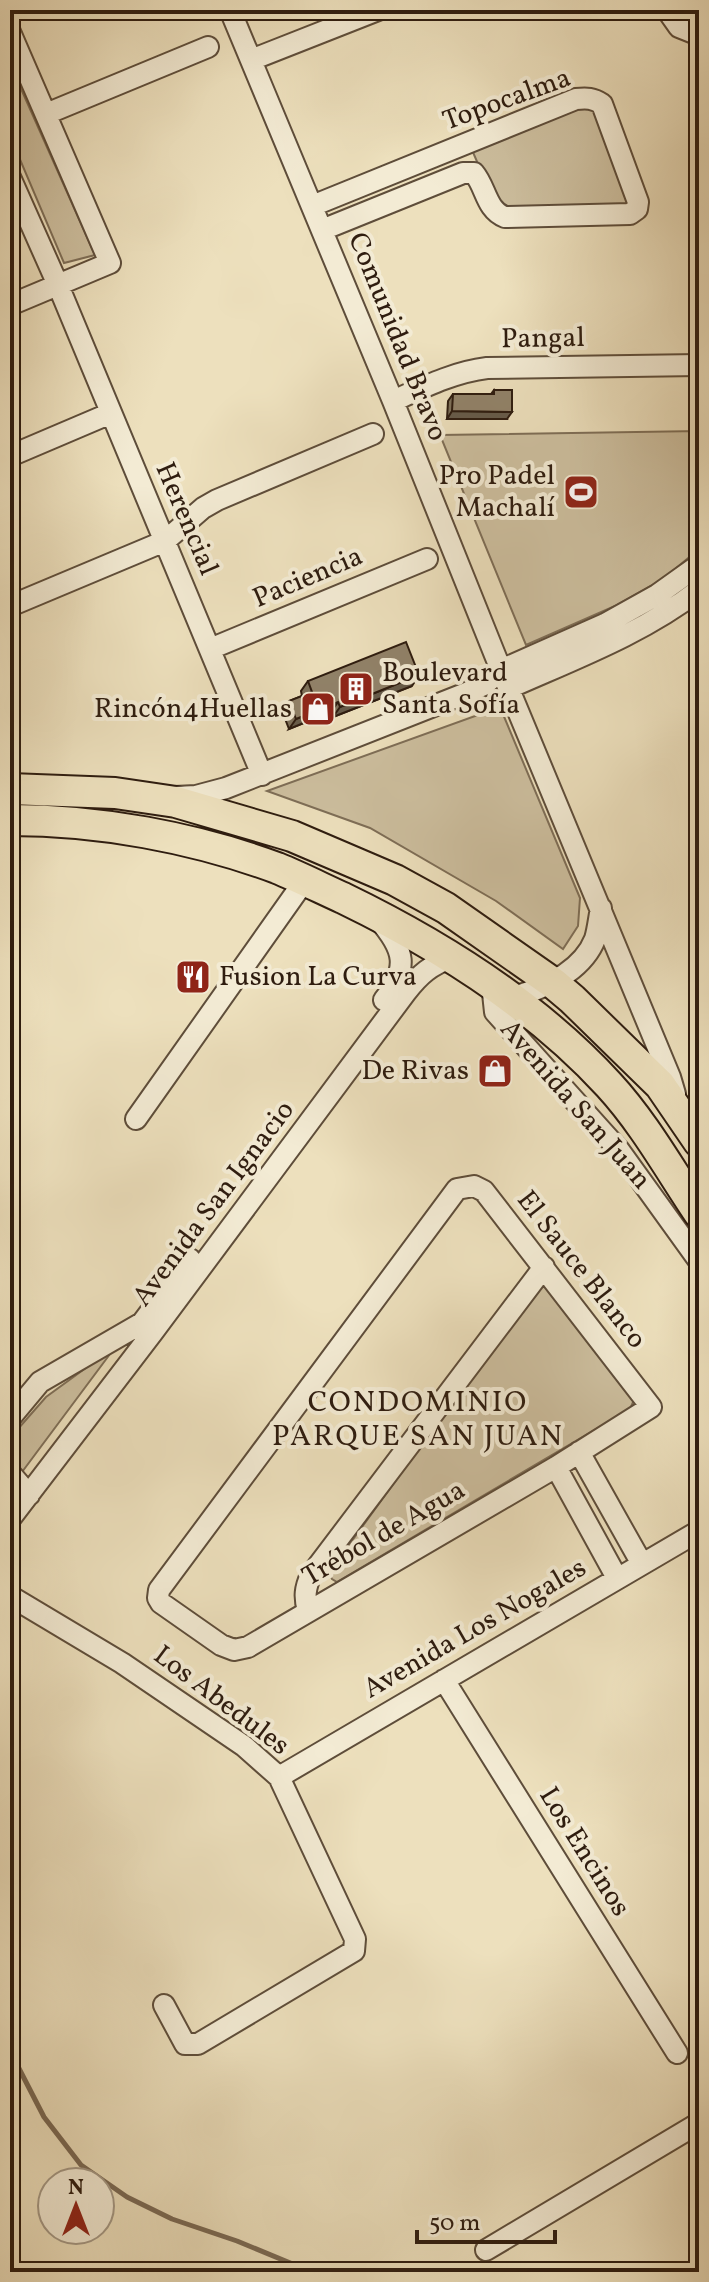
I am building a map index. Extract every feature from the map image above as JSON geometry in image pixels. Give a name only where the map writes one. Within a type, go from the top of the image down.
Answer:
[{"type":"main road","points":[[10,789],[115,793],[176,802],[292,836],[395,880],[446,908],[553,983],[660,1085],[699,1142]]},
{"type":"main road","name":"Avenida San Juan","points":[[10,820],[91,825],[221,850],[305,880],[373,912],[452,957],[501,991],[571,1048],[616,1093],[699,1213]]},
{"type":"street","name":"Comunidad Bravo","points":[[230,10],[601,908],[670,1077],[681,1113]]},
{"type":"street","points":[[251,60],[378,10]]},
{"type":"street","points":[[667,10],[679,27],[699,35]]},
{"type":"street","points":[[10,32],[110,263],[10,305]]},
{"type":"street","points":[[46,114],[208,47]]},
{"type":"street","name":"Topocalma","points":[[312,206],[576,99],[586,98],[593,98],[602,104],[638,202],[637,209],[630,214],[505,217],[492,208],[474,173],[463,173],[322,230]]},
{"type":"street","name":"Herencial","points":[[10,177],[262,775]]},
{"type":"street","name":"Pangal","points":[[393,401],[467,370],[699,365]]},
{"type":"street","points":[[10,456],[111,413]]},
{"type":"street","points":[[10,606],[165,541],[217,500],[373,434]]},
{"type":"street","name":"Paciencia","points":[[210,649],[427,559]]},
{"type":"street","points":[[505,679],[657,595],[699,565]]},
{"type":"street","points":[[143,798],[196,796],[262,775],[484,685],[634,632],[699,590]]},
{"type":"street","points":[[136,1119],[305,880]]},
{"type":"street","points":[[501,991],[537,991],[553,983],[580,961],[594,940],[601,908]]},
{"type":"street","name":"Avenida San Ignacio","points":[[10,1519],[283,1146],[397,983],[402,969],[399,954],[392,935],[373,912]]},
{"type":"street","name":"Avenida San Ignacio","points":[[283,1146],[419,976],[452,957]]},
{"type":"street","name":"Avenida San Juan","points":[[501,991],[495,1012],[619,1150],[699,1261]]},
{"type":"street","name":"El Sauce Blanco","points":[[162,1586],[457,1189],[474,1186],[484,1191],[651,1407]]},
{"type":"street","points":[[308,1611],[306,1585],[311,1575],[544,1267]]},
{"type":"street","name":"Avenida San Ignacio","points":[[10,1418],[40,1382],[148,1327]]},
{"type":"street","name":"Trébol de Agua","points":[[162,1586],[158,1594],[161,1603],[221,1645],[234,1650],[248,1647],[556,1467],[651,1407]]},
{"type":"street","points":[[579,1452],[642,1564]]},
{"type":"street","points":[[556,1467],[617,1578]]},
{"type":"street","points":[[10,1473],[29,1495]]},
{"type":"street","name":"Avenida Los Nogales","points":[[279,1777],[699,1531]]},
{"type":"street","name":"Los Abedules","points":[[10,1596],[134,1671],[244,1746],[279,1777],[355,1939],[354,1951],[198,2044],[185,2044],[164,2005]]},
{"type":"street","name":"Los Encinos","points":[[444,1680],[677,2053]]},
{"type":"street","points":[[486,2250],[699,2123]]},
{"type":"shaded area","points":[[10,64],[95,255],[64,263],[10,136]]},
{"type":"shaded area","points":[[583,104],[600,110],[631,207],[497,208],[472,150]]},
{"type":"shaded area","name":"Pro Padel Machalí","points":[[699,431],[699,549],[663,579],[615,606],[526,645],[440,435]]},
{"type":"shaded area","points":[[500,707],[580,898],[578,926],[563,949],[496,901],[370,828],[267,791]]},
{"type":"shaded area","points":[[544,1280],[634,1400],[630,1409],[337,1582],[332,1579],[329,1574],[333,1567]]},
{"type":"shaded area","points":[[116,1346],[22,1472],[10,1452],[10,1438],[46,1397]]},
{"type":"building","points":[[494,390],[512,390],[512,412],[452,411],[453,394],[494,394]]},
{"type":"building","name":"Boulevard Santa Sofía","points":[[406,642],[419,675],[340,707],[338,702],[296,719],[289,701],[312,692],[308,681]]},
{"type":"waterway","points":[[10,2051],[44,2117],[81,2165],[127,2197],[172,2219],[237,2241],[312,2272]]},
{"type":"place","name":"Pro Padel Machalí","points":[[581,492]]},
{"type":"place","name":"Boulevard Santa Sofía","points":[[356,689]]},
{"type":"place","name":"Rincón4Huellas","points":[[318,709]]},
{"type":"place","name":"Fusion La Curva","points":[[193,977]]},
{"type":"place","name":"De Rivas","points":[[495,1071]]},
{"type":"district","name":"CONDOMINIO PARQUE SAN JUAN","points":[[418,1420]]}]
